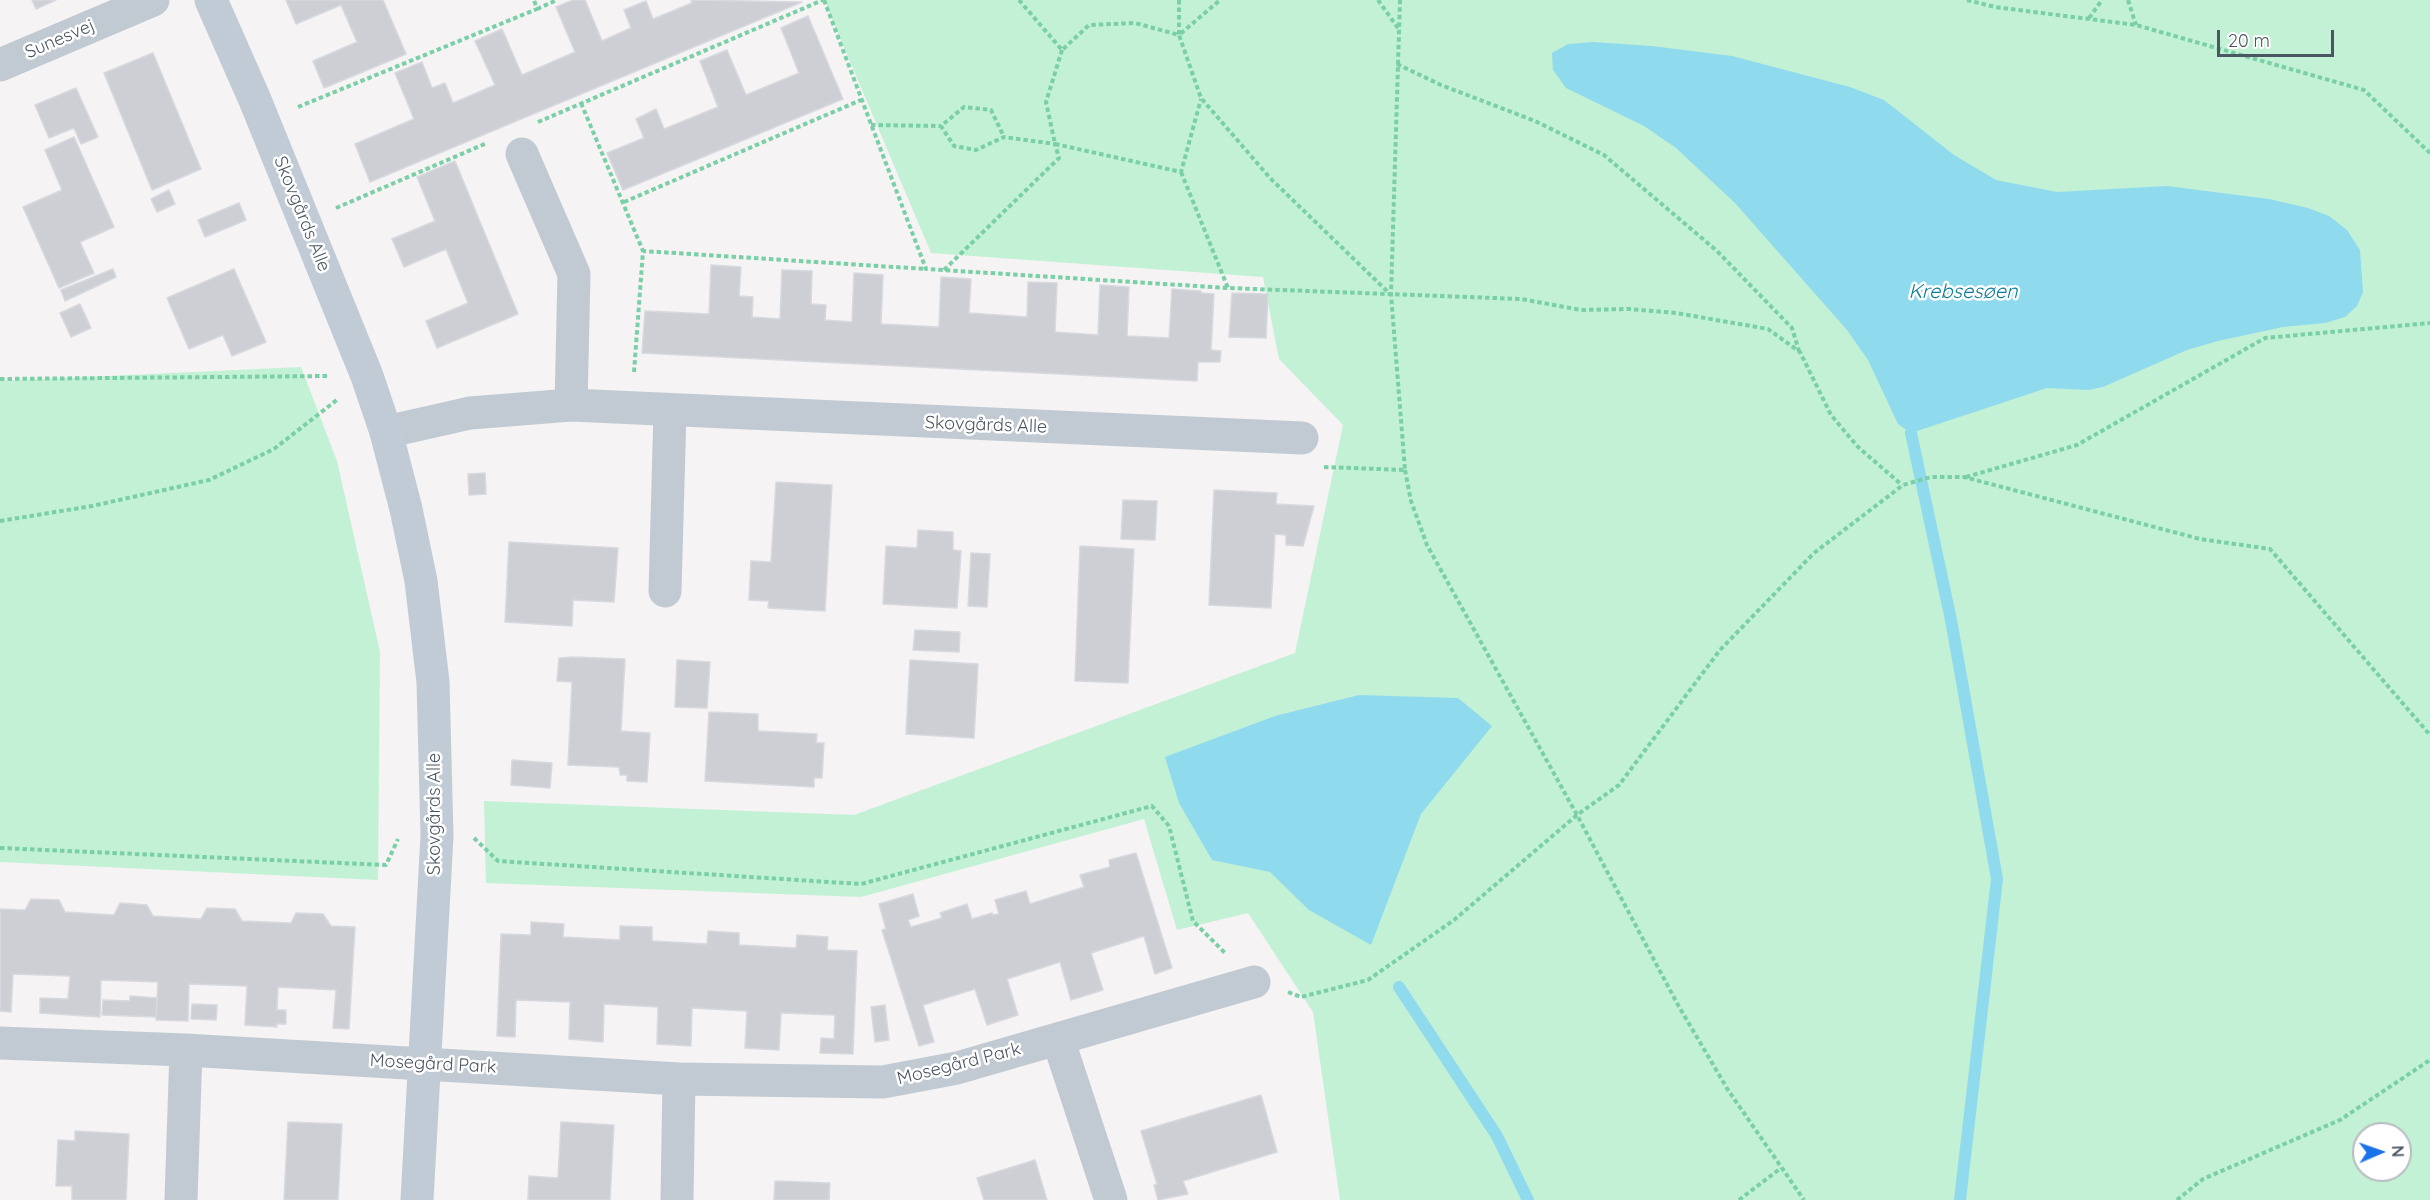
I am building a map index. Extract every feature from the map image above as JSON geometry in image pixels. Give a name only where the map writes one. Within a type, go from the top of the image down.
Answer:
[{"type":"street","name":"Sunesvej","points":[[0,65],[153,0]]},
{"type":"street","name":"Skovgårds Alle","points":[[211,0],[264,121],[367,376],[386,432],[406,509],[421,581],[433,682],[437,836],[417,1200]]},
{"type":"street","points":[[527,139],[574,274],[571,405]]},
{"type":"street","name":"Skovgårds Alle","points":[[386,432],[470,413],[571,405],[1302,438]]},
{"type":"street","points":[[666,591],[670,411]]},
{"type":"street","name":"Mosegård Park","points":[[0,1043],[186,1050],[679,1078],[883,1082],[957,1068],[1254,982]]},
{"type":"street","points":[[1058,1038],[1111,1200]]},
{"type":"street","points":[[181,1200],[186,1050]]},
{"type":"street","points":[[677,1200],[679,1078]]},
{"type":"path","points":[[534,0],[537,9]]},
{"type":"path","points":[[264,121],[557,0]]},
{"type":"path","points":[[527,139],[581,103],[823,0],[926,269]]},
{"type":"path","points":[[1019,0],[1062,50]]},
{"type":"path","points":[[1179,0],[1179,35],[1201,98],[1270,178],[1391,294]]},
{"type":"path","points":[[1179,35],[1220,0]]},
{"type":"path","points":[[1378,0],[1399,29]]},
{"type":"path","points":[[1400,0],[1391,294],[1405,470],[1411,501],[1427,545],[1577,815],[1678,1005],[1728,1090],[1804,1200]]},
{"type":"path","points":[[1967,0],[1995,7],[2136,25],[2364,90],[2430,153]]},
{"type":"path","points":[[2089,18],[2102,0]]},
{"type":"path","points":[[2128,0],[2136,25]]},
{"type":"path","points":[[944,271],[1059,158],[1046,102],[1062,50],[1089,25],[1135,23],[1179,35]]},
{"type":"path","points":[[1397,64],[1441,85],[1535,121],[1604,155],[1717,251],[1792,328],[1800,352],[1830,415],[1858,447],[1903,485]]},
{"type":"path","points":[[1201,98],[1181,172],[1228,288]]},
{"type":"path","points":[[624,202],[861,100]]},
{"type":"path","points":[[581,103],[643,251],[632,409]]},
{"type":"path","points":[[872,125],[940,126],[964,107],[991,110],[1004,137]]},
{"type":"path","points":[[940,126],[954,146],[976,150],[1004,137],[1055,144],[1181,172]]},
{"type":"path","points":[[305,221],[491,141]]},
{"type":"path","points":[[643,251],[1228,288],[1521,298],[1581,310],[1629,309],[1676,313],[1768,329],[1800,352]]},
{"type":"path","points":[[1964,477],[2077,445],[2265,338],[2430,323]]},
{"type":"path","points":[[0,379],[367,376]]},
{"type":"path","points":[[0,521],[92,506],[209,480],[274,449],[367,376]]},
{"type":"path","points":[[1302,438],[1323,467],[1405,470]]},
{"type":"path","points":[[0,848],[386,865],[400,834],[477,838],[498,861],[861,884],[1152,806],[1169,826],[1193,921],[1254,982],[1301,997],[1368,980],[1455,920],[1577,815],[1619,785],[1720,650],[1807,561],[1903,485],[1931,477],[1964,477],[2200,539],[2270,549],[2430,735]]},
{"type":"path","points":[[2177,1200],[2203,1179],[2340,1120],[2430,1060]]},
{"type":"path","points":[[1739,1200],[1781,1168]]},
{"type":"green space","points":[[824,0],[2430,0],[2430,1200],[1340,1200],[1313,1012],[1248,913],[1177,930],[1144,819],[861,897],[486,883],[484,801],[854,815],[1295,653],[1343,425],[1279,359],[1263,277],[931,253]]},
{"type":"green space","points":[[301,367],[337,461],[380,652],[378,880],[0,862],[0,381]]},
{"type":"water","name":"Krebsesøen","points":[[1593,42],[1652,46],[1732,56],[1850,87],[1884,100],[1954,155],[1996,180],[2057,192],[2167,186],[2269,199],[2308,208],[2329,216],[2347,230],[2360,250],[2363,292],[2357,306],[2345,317],[2325,323],[2283,327],[2218,341],[2187,350],[2103,387],[2088,390],[2047,388],[1911,433],[1898,424],[1868,360],[1847,330],[1735,203],[1676,148],[1644,126],[1566,88],[1553,70],[1552,53],[1568,44]]},
{"type":"water","points":[[1359,695],[1458,698],[1492,726],[1421,814],[1371,945],[1309,910],[1270,872],[1212,860],[1179,803],[1165,757],[1275,716]]},
{"type":"building","points":[[32,0],[56,0],[36,9]]},
{"type":"building","points":[[286,0],[383,0],[406,54],[324,88],[313,61],[357,42],[341,5],[296,24]]},
{"type":"building","points":[[573,0],[585,0],[602,41],[631,28],[624,10],[646,1],[653,19],[692,3],[691,0],[802,2],[370,182],[355,144],[414,119],[395,73],[422,62],[432,88],[445,83],[453,103],[495,85],[475,41],[502,29],[522,75],[575,52],[556,7]]},
{"type":"building","points":[[808,16],[843,99],[623,190],[607,153],[644,138],[636,119],[656,109],[664,129],[718,107],[700,61],[727,50],[746,95],[799,73],[781,28]]},
{"type":"building","points":[[153,53],[201,169],[152,190],[104,73]]},
{"type":"building","points":[[76,88],[98,137],[81,144],[74,128],[49,138],[35,105]]},
{"type":"building","points":[[74,137],[114,227],[80,242],[94,273],[59,288],[23,207],[62,190],[45,150]]},
{"type":"building","points":[[455,161],[518,314],[437,348],[426,321],[468,303],[446,249],[404,267],[392,239],[435,221],[417,177]]},
{"type":"building","points":[[169,190],[175,204],[157,212],[151,199]]},
{"type":"building","points":[[239,203],[246,220],[205,237],[198,220]]},
{"type":"building","points":[[711,265],[741,267],[739,296],[753,297],[752,317],[780,319],[782,270],[812,271],[811,304],[826,305],[825,320],[852,322],[854,273],[883,275],[881,324],[939,327],[941,277],[971,279],[969,313],[1027,317],[1028,282],[1057,283],[1055,332],[1098,335],[1100,285],[1129,287],[1127,336],[1169,338],[1172,289],[1201,291],[1201,293],[1214,294],[1211,350],[1221,351],[1220,362],[1198,362],[1197,381],[642,353],[645,311],[709,314]]},
{"type":"building","points":[[113,269],[116,277],[65,301],[61,290]]},
{"type":"building","points":[[234,269],[266,342],[232,356],[223,335],[189,349],[167,298]]},
{"type":"building","points":[[1232,293],[1268,294],[1266,338],[1229,337]]},
{"type":"building","points":[[80,304],[91,328],[71,337],[60,313]]},
{"type":"building","points":[[485,473],[486,494],[469,495],[468,474]]},
{"type":"building","points":[[776,482],[832,485],[825,611],[768,608],[769,601],[749,600],[751,561],[771,562]]},
{"type":"building","points":[[1214,490],[1277,493],[1276,504],[1314,506],[1303,546],[1286,545],[1286,535],[1275,534],[1271,608],[1209,605]]},
{"type":"building","points":[[1123,500],[1157,501],[1155,540],[1121,539]]},
{"type":"building","points":[[918,530],[953,532],[953,550],[961,551],[957,608],[883,604],[886,546],[917,548]]},
{"type":"building","points":[[509,542],[618,548],[614,602],[573,600],[572,626],[505,622]]},
{"type":"building","points":[[1080,546],[1134,549],[1128,683],[1075,681]]},
{"type":"building","points":[[971,553],[990,554],[987,607],[968,606]]},
{"type":"building","points":[[915,630],[960,632],[959,652],[913,650]]},
{"type":"building","points":[[559,658],[625,659],[621,731],[650,733],[647,782],[627,781],[627,775],[620,775],[619,767],[568,765],[572,682],[557,681]]},
{"type":"building","points":[[677,660],[710,662],[707,708],[675,707]]},
{"type":"building","points":[[910,660],[978,664],[974,738],[906,734]]},
{"type":"building","points":[[709,712],[758,714],[758,731],[817,734],[816,743],[824,743],[822,778],[814,778],[814,787],[705,781]]},
{"type":"building","points":[[512,760],[552,763],[550,788],[511,785]]},
{"type":"building","points":[[1136,853],[1172,968],[1155,974],[1144,936],[1091,953],[1103,990],[1071,1000],[1060,962],[1007,979],[1018,1015],[987,1025],[975,989],[923,1005],[934,1042],[919,1046],[882,930],[886,929],[879,904],[913,894],[919,916],[908,920],[911,927],[942,918],[940,913],[967,904],[972,919],[992,913],[993,915],[999,914],[995,900],[1026,891],[1030,904],[1084,887],[1080,875],[1110,867],[1109,860]]},
{"type":"building","points":[[31,899],[59,900],[65,912],[114,915],[120,903],[147,905],[153,916],[201,919],[207,908],[235,909],[242,921],[291,923],[296,913],[323,914],[331,926],[355,927],[349,1029],[333,1028],[336,990],[278,987],[277,1010],[286,1010],[286,1024],[276,1024],[277,1027],[245,1025],[247,986],[189,984],[188,1021],[156,1020],[158,982],[101,980],[100,1017],[40,1013],[40,998],[68,999],[70,976],[13,974],[11,1012],[0,1011],[0,909],[25,910]]},
{"type":"building","points":[[531,922],[564,924],[563,937],[620,940],[620,926],[652,927],[652,941],[707,944],[708,931],[739,933],[739,945],[796,948],[797,935],[828,937],[827,950],[857,951],[853,1054],[820,1053],[821,1038],[834,1039],[835,1015],[781,1013],[779,1050],[745,1048],[747,1011],[692,1008],[691,1046],[657,1044],[658,1007],[604,1004],[603,1042],[569,1039],[570,1002],[516,1000],[515,1037],[497,1036],[501,934],[531,935]]},
{"type":"building","points":[[130,996],[157,998],[156,1017],[102,1015],[103,1000],[130,1001]]},
{"type":"building","points":[[192,1004],[217,1005],[216,1020],[191,1019]]},
{"type":"building","points":[[885,1005],[889,1040],[875,1042],[871,1007]]},
{"type":"building","points":[[1261,1095],[1277,1152],[1183,1181],[1188,1194],[1158,1200],[1154,1185],[1157,1184],[1141,1131]]},
{"type":"building","points":[[288,1122],[342,1124],[338,1200],[284,1200]]},
{"type":"building","points":[[561,1122],[614,1125],[610,1200],[528,1200],[529,1176],[558,1178]]},
{"type":"building","points":[[75,1131],[129,1134],[126,1200],[72,1200],[72,1186],[56,1186],[58,1140],[75,1141]]},
{"type":"building","points":[[1035,1160],[1047,1200],[984,1200],[977,1178]]},
{"type":"building","points":[[775,1181],[830,1183],[829,1200],[774,1200]]},
{"type":"waterway","points":[[1911,433],[1951,620],[1997,879],[1960,1200]]},
{"type":"waterway","points":[[1399,987],[1497,1136],[1528,1200]]}]
